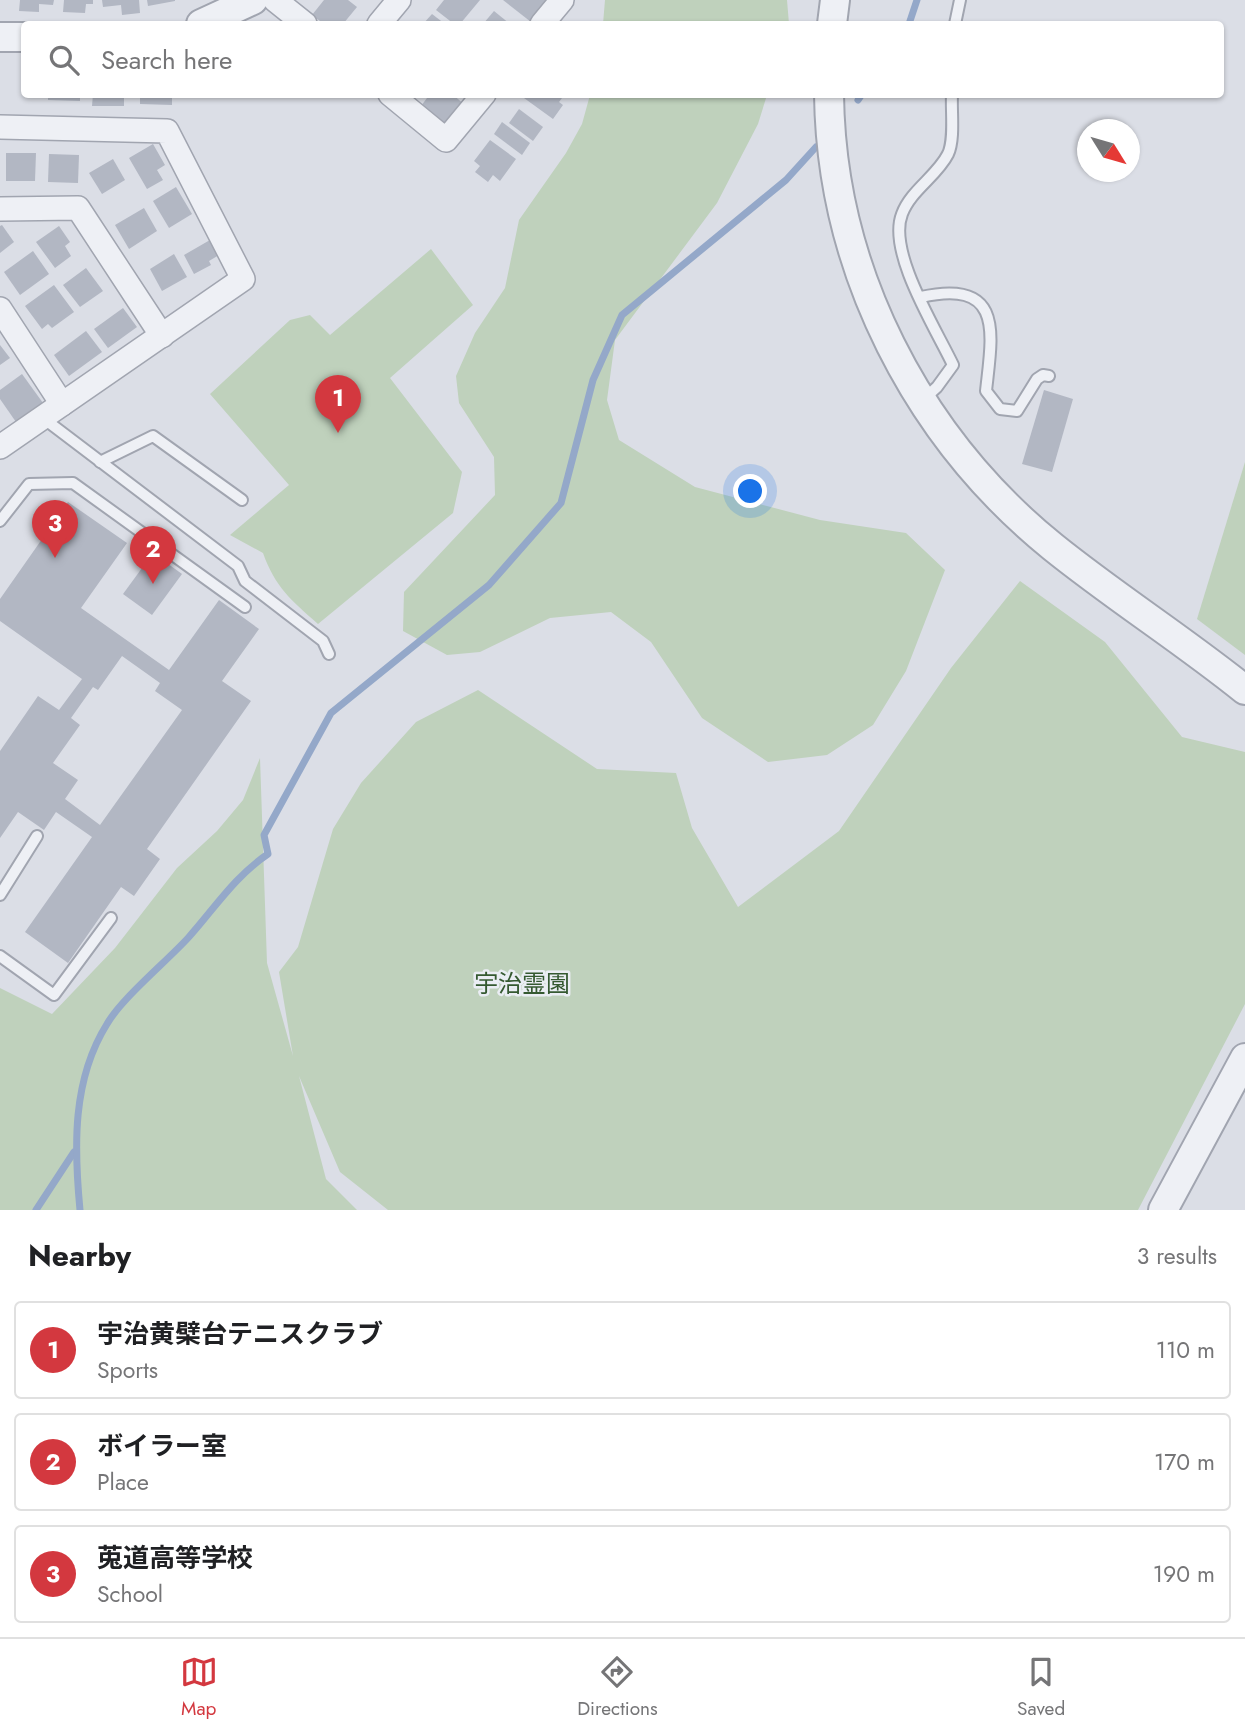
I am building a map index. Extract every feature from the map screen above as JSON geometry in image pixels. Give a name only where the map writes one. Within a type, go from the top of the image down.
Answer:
[{"type":"street","points":[[208,21],[253,0]]},
{"type":"street","points":[[275,0],[301,21]]},
{"type":"street","points":[[382,21],[399,0]]},
{"type":"street","points":[[544,21],[562,0]]},
{"type":"street","points":[[832,21],[835,0]]},
{"type":"street","points":[[0,37],[21,37]]},
{"type":"street","points":[[395,98],[446,140],[481,98]]},
{"type":"street","points":[[829,98],[836,170],[845,223],[869,297],[921,402],[963,459],[998,499],[1052,547],[1245,690]]},
{"type":"street","points":[[0,127],[167,131],[243,279],[0,447]]},
{"type":"street","points":[[0,209],[78,208],[162,336]]},
{"type":"street","points":[[0,309],[62,404]]},
{"type":"street","points":[[1163,1210],[1245,1058]]},
{"type":"lane","points":[[956,21],[960,0]]},
{"type":"lane","points":[[921,402],[937,387],[953,365],[921,298],[899,242],[900,226],[907,205],[949,152],[952,98]]},
{"type":"lane","points":[[921,298],[943,292],[957,294],[981,306],[991,318],[992,336],[986,391],[1000,409],[1017,411],[1037,379],[1043,374],[1049,376]]},
{"type":"lane","points":[[43,418],[238,566],[245,581],[323,641],[329,654]]},
{"type":"lane","points":[[100,462],[153,436],[242,500]]},
{"type":"lane","points":[[0,521],[29,484],[73,483],[245,607]]},
{"type":"lane","points":[[0,894],[37,836]]},
{"type":"lane","points":[[0,956],[54,995],[111,918]]},
{"type":"green space","points":[[605,0],[787,0],[789,21],[603,21]]},
{"type":"green space","points":[[589,98],[766,98],[758,124],[717,203],[615,340],[607,400],[619,440],[695,487],[820,520],[906,533],[945,570],[906,671],[873,725],[827,755],[768,762],[702,718],[651,642],[611,612],[550,618],[480,652],[447,655],[403,631],[404,592],[495,495],[494,457],[459,403],[456,376],[475,333],[505,288],[519,220],[566,153],[582,124]]},
{"type":"green space","points":[[431,249],[473,305],[390,378],[462,472],[453,513],[318,624],[285,592],[263,553],[230,535],[289,485],[210,394],[290,320],[310,315],[330,335]]},
{"type":"green space","points":[[1245,462],[1245,655],[1197,619]]},
{"type":"green space","name":"宇治霊園","points":[[1020,581],[1105,642],[1182,737],[1245,752],[1245,1004],[1138,1210],[388,1210],[340,1172],[299,1076],[326,1179],[357,1210],[0,1210],[0,988],[52,1014],[115,948],[177,868],[217,831],[243,800],[260,758],[267,963],[293,1056],[279,972],[298,947],[333,829],[361,783],[416,722],[478,690],[597,769],[676,773],[692,828],[738,907],[839,831],[951,668]]},
{"type":"building","points":[[20,0],[54,0],[53,5],[39,4],[39,12],[19,11]]},
{"type":"building","points":[[64,0],[93,0],[93,4],[86,4],[85,13],[63,12]]},
{"type":"building","points":[[102,0],[139,0],[140,13],[122,15],[121,5],[103,7]]},
{"type":"building","points":[[147,0],[175,0],[175,1],[148,6]]},
{"type":"building","points":[[324,0],[348,0],[357,7],[345,21],[320,21],[312,15]]},
{"type":"building","points":[[444,0],[480,0],[462,21],[450,21],[436,10]]},
{"type":"building","points":[[503,0],[548,0],[530,21]]},
{"type":"building","points":[[494,11],[506,21],[486,21]]},
{"type":"building","points":[[432,14],[441,21],[426,21]]},
{"type":"building","points":[[48,98],[80,98],[80,101]]},
{"type":"building","points":[[93,98],[124,98],[124,106],[92,106]]},
{"type":"building","points":[[140,98],[172,98],[172,105],[140,104]]},
{"type":"building","points":[[427,98],[457,98],[465,105],[447,127],[421,106]]},
{"type":"building","points":[[524,98],[562,98],[559,102],[563,105],[553,119]]},
{"type":"building","points":[[519,109],[543,127],[533,141],[509,123]]},
{"type":"building","points":[[502,122],[530,143],[522,155],[494,134]]},
{"type":"building","points":[[490,140],[516,159],[500,181],[493,175],[488,182],[475,172],[480,166],[474,161]]},
{"type":"building","points":[[153,144],[165,165],[157,170],[163,180],[147,189],[129,158]]},
{"type":"building","points":[[6,153],[36,153],[35,181],[6,181]]},
{"type":"building","points":[[49,154],[79,155],[78,183],[48,182]]},
{"type":"building","points":[[113,159],[125,180],[102,194],[89,173]]},
{"type":"building","points":[[176,187],[192,214],[169,228],[153,201]]},
{"type":"building","points":[[144,208],[157,231],[129,249],[115,225]]},
{"type":"building","points":[[2,225],[14,242],[0,253],[0,226]]},
{"type":"building","points":[[59,226],[70,242],[65,246],[71,256],[55,268],[36,242]]},
{"type":"building","points":[[210,240],[219,255],[209,261],[211,265],[194,274],[184,255]]},
{"type":"building","points":[[33,251],[49,274],[20,295],[4,272]]},
{"type":"building","points":[[174,254],[187,277],[162,291],[150,269]]},
{"type":"building","points":[[86,268],[103,291],[80,307],[63,285]]},
{"type":"building","points":[[54,285],[74,312],[52,328],[48,324],[42,329],[25,306]]},
{"type":"building","points":[[123,308],[137,327],[108,348],[94,329]]},
{"type":"building","points":[[86,331],[102,352],[69,376],[54,355]]},
{"type":"building","points":[[0,345],[10,358],[0,365]]},
{"type":"building","points":[[22,374],[43,403],[16,422],[0,399],[0,390]]},
{"type":"building","points":[[1044,390],[1073,399],[1052,472],[1022,464]]},
{"type":"building","points":[[68,502],[127,543],[81,608],[169,670],[219,600],[259,629],[222,681],[251,701],[147,849],[160,859],[134,896],[121,887],[68,963],[25,932],[92,837],[56,812],[44,830],[18,812],[0,838],[0,751],[38,696],[59,710],[82,679],[0,621],[0,599]],"holes":[[[122,656],[160,683],[155,691],[182,710],[100,825],[65,799],[78,780],[53,763],[80,725],[71,718],[93,687],[98,690]]]},
{"type":"building","points":[[153,553],[182,574],[152,615],[123,594]]},
{"type":"waterway","points":[[910,21],[917,0]]},
{"type":"waterway","points":[[80,1210],[77,1138],[81,1091],[87,1068],[107,1024],[133,992],[188,938],[235,883],[268,854],[264,835],[331,713],[489,585],[561,503],[593,380],[622,315],[786,180],[816,147]]},
{"type":"waterway","points":[[36,1210],[74,1152]]},
{"type":"place","name":"宇治黄檗台テニスクラブ","points":[[338,433]]},
{"type":"place","name":"莵道高等学校","points":[[55,558]]},
{"type":"place","name":"ボイラー室","points":[[153,584]]}]
